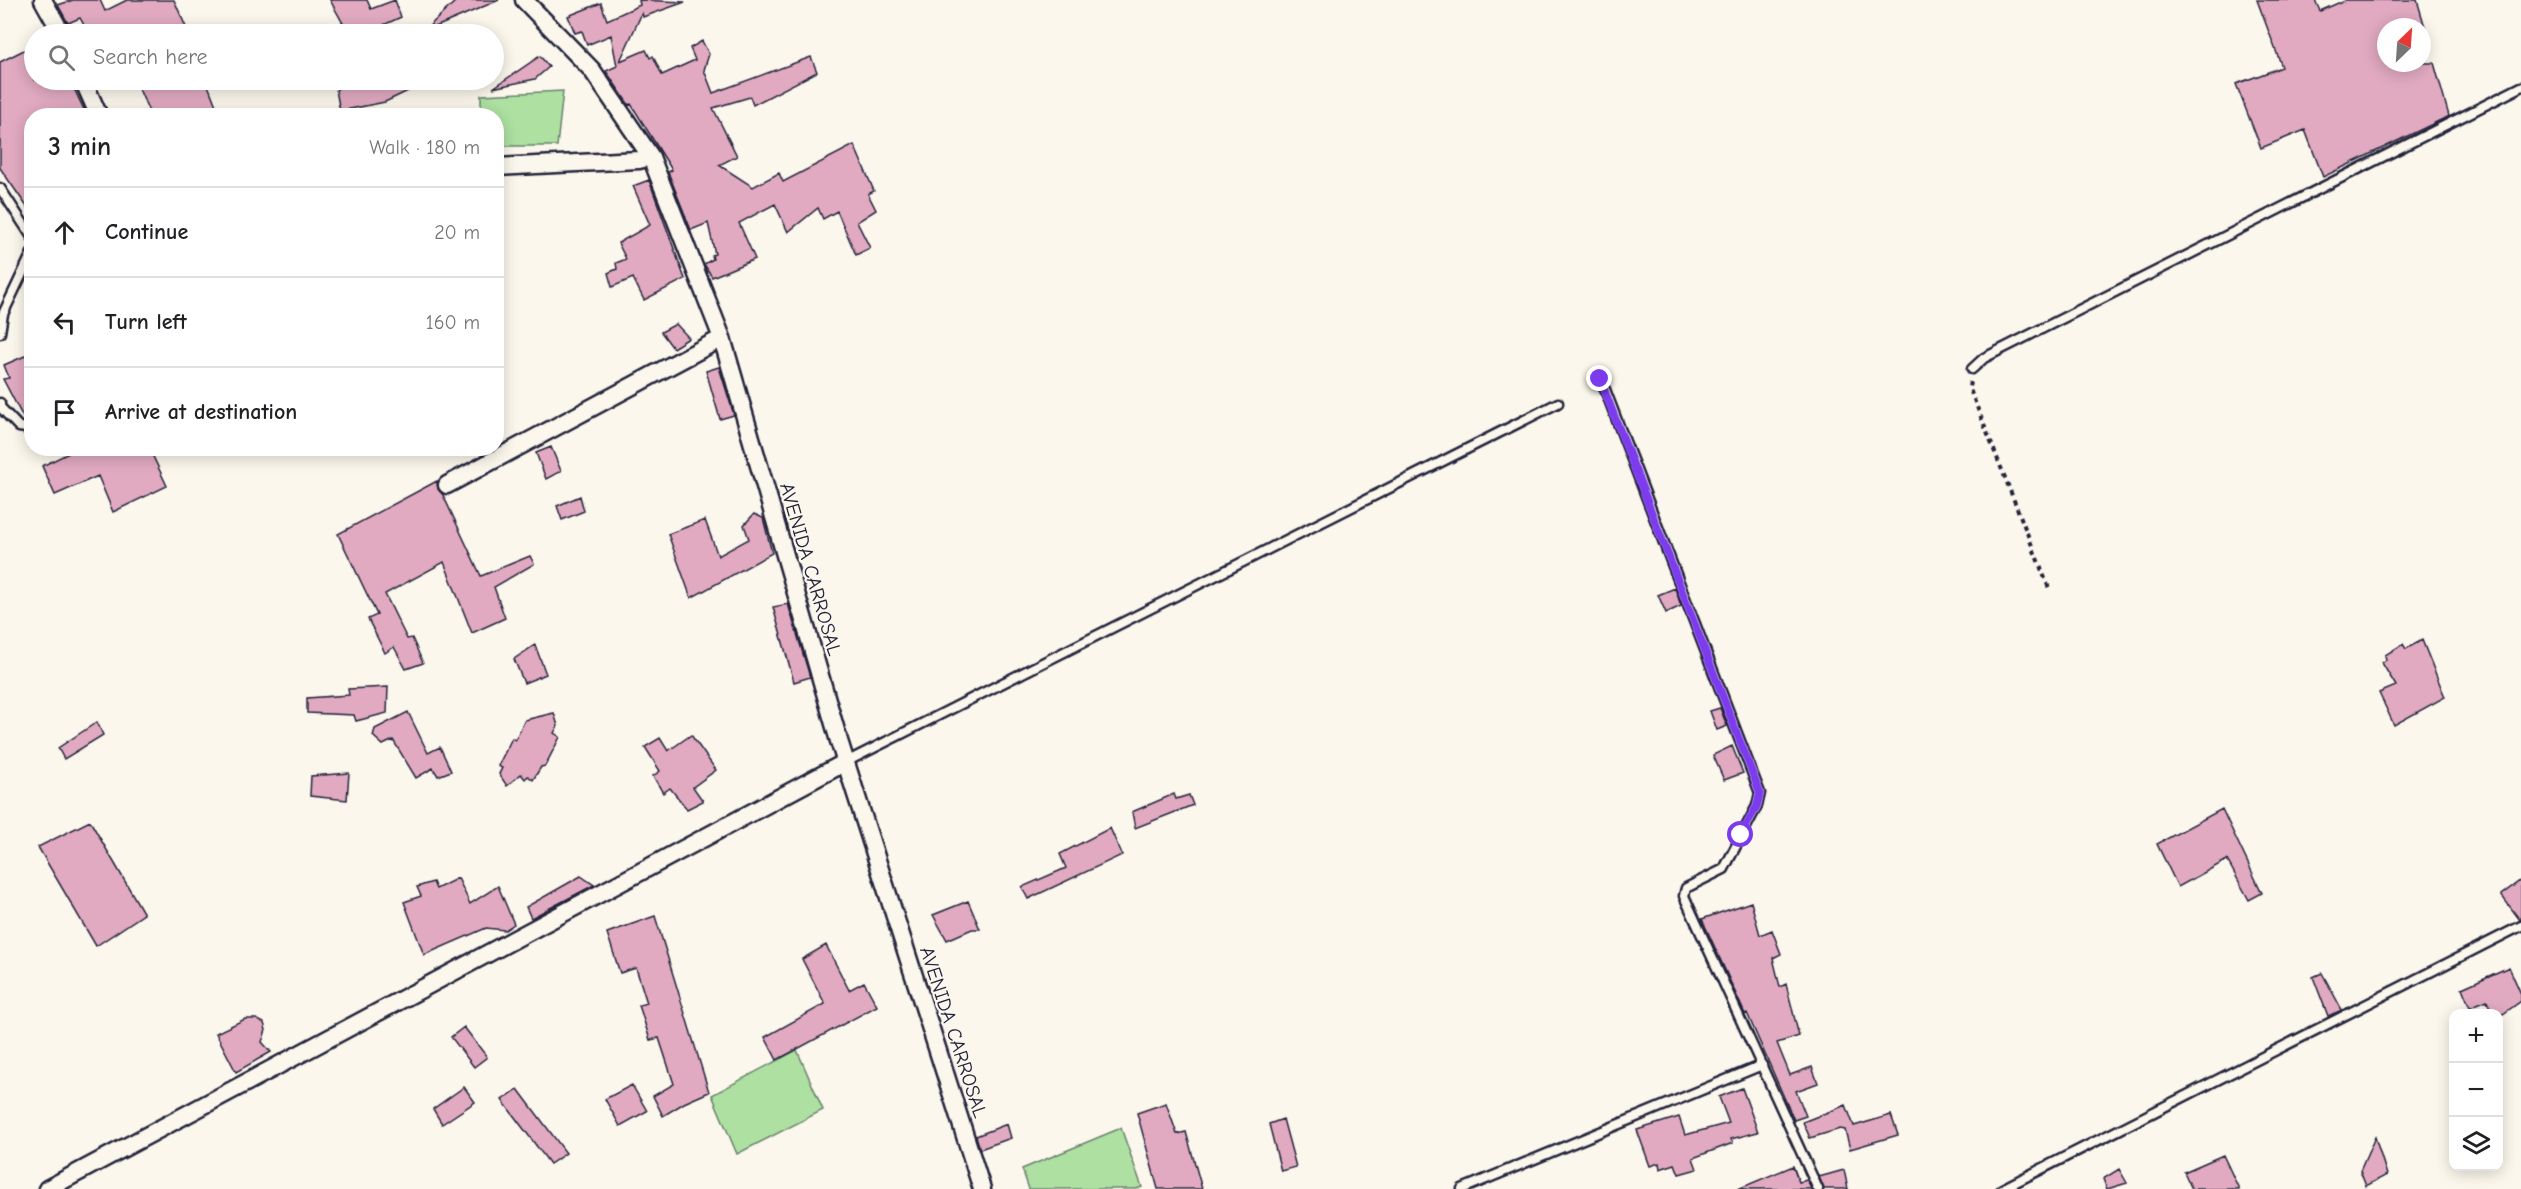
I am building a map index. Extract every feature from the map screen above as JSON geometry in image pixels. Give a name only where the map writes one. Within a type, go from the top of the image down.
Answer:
[{"type":"street","points":[[43,0],[56,24]]},
{"type":"street","name":"AVENIDA CARROSAL","points":[[524,0],[592,70],[651,157],[722,338],[846,762],[982,1189]]},
{"type":"street","points":[[87,90],[95,108]]},
{"type":"street","points":[[504,167],[639,160],[651,157]]},
{"type":"street","points":[[504,455],[722,338]]},
{"type":"street","points":[[447,485],[501,456]]},
{"type":"street","points":[[47,1189],[846,762]]},
{"type":"lane","points":[[1972,369],[1984,358],[2521,87]]},
{"type":"lane","points":[[0,188],[24,221]]},
{"type":"lane","points":[[0,333],[3,314],[24,270]]},
{"type":"lane","points":[[1600,379],[1760,793],[1757,806],[1724,869],[1686,888],[1684,896],[1818,1189]]},
{"type":"lane","points":[[0,403],[0,407],[19,427],[24,428]]},
{"type":"lane","points":[[846,762],[1558,404]]},
{"type":"lane","points":[[2002,1189],[2521,926]]},
{"type":"lane","points":[[1462,1189],[1762,1065]]},
{"type":"path","points":[[1972,369],[1969,387],[2050,591]]},
{"type":"green space","points":[[563,91],[557,146],[504,146],[504,108],[481,108],[481,95]]},
{"type":"green space","points":[[797,1050],[823,1110],[737,1154],[712,1095]]},
{"type":"green space","points":[[1121,1128],[1142,1187],[1136,1189],[1029,1189],[1022,1169]]},
{"type":"building","points":[[73,0],[100,0],[105,11],[127,0],[174,0],[185,24],[83,24],[80,18],[68,23],[58,5]]},
{"type":"building","points":[[330,0],[367,0],[371,9],[395,0],[401,17],[386,24],[343,24]]},
{"type":"building","points":[[457,0],[499,0],[442,24],[431,24]]},
{"type":"building","points":[[639,0],[685,2],[643,17],[642,13],[620,61],[646,50],[650,58],[653,56],[662,75],[695,60],[690,48],[702,41],[709,54],[704,70],[713,93],[811,57],[817,72],[753,105],[750,97],[713,108],[737,156],[719,165],[753,187],[779,173],[783,182],[854,145],[874,191],[868,194],[876,210],[857,222],[870,248],[856,255],[837,211],[823,219],[818,208],[788,232],[775,204],[739,223],[755,259],[712,277],[704,264],[713,259],[712,255],[715,254],[708,223],[691,230],[668,172],[672,170],[631,104],[629,105],[606,71],[617,66],[611,35],[587,45],[582,31],[575,33],[568,16],[601,3],[607,20],[640,5]]},
{"type":"building","points":[[2257,0],[2315,0],[2320,11],[2345,0],[2417,0],[2422,18],[2377,18],[2377,72],[2431,72],[2431,63],[2434,63],[2449,116],[2323,177],[2305,130],[2261,148],[2236,84],[2282,67]]},
{"type":"building","points":[[24,50],[24,90],[75,90],[83,108],[24,108],[24,202],[0,168],[0,62]]},
{"type":"building","points":[[540,56],[549,67],[535,79],[504,86],[504,81]]},
{"type":"building","points":[[139,90],[210,90],[217,108],[147,108]]},
{"type":"building","points":[[336,90],[410,90],[385,102],[355,108],[339,108]]},
{"type":"building","points":[[649,180],[685,279],[644,300],[633,278],[612,287],[608,273],[617,269],[616,263],[626,259],[618,243],[650,225],[633,186]]},
{"type":"building","points":[[676,324],[689,338],[673,348],[661,332]]},
{"type":"building","points":[[24,356],[24,419],[3,379],[9,378],[4,365]]},
{"type":"building","points":[[719,367],[734,415],[720,419],[706,371]]},
{"type":"building","points":[[551,447],[561,471],[546,479],[536,453]]},
{"type":"building","points":[[63,456],[153,456],[167,486],[113,512],[98,476],[55,495],[42,466]]},
{"type":"building","points":[[437,481],[438,489],[443,495],[481,576],[530,556],[534,564],[494,587],[505,618],[472,633],[444,562],[385,594],[407,639],[412,638],[423,663],[406,669],[394,647],[385,653],[368,619],[377,615],[338,534]]},
{"type":"building","points":[[580,496],[584,511],[562,520],[557,506]]},
{"type":"building","points":[[754,514],[763,518],[772,553],[691,598],[668,534],[705,520],[718,556],[749,539],[744,525]]},
{"type":"building","points":[[1675,588],[1681,606],[1666,613],[1658,595]]},
{"type":"building","points":[[788,604],[810,677],[794,682],[773,607]]},
{"type":"building","points":[[2422,640],[2445,697],[2394,725],[2379,693],[2396,686],[2382,663],[2386,660],[2385,655],[2403,644],[2406,649]]},
{"type":"building","points":[[535,645],[546,674],[524,683],[514,659]]},
{"type":"building","points":[[388,687],[387,713],[356,721],[354,715],[307,713],[307,698],[349,695],[348,689]]},
{"type":"building","points":[[1720,708],[1727,726],[1717,730],[1710,711]]},
{"type":"building","points":[[408,712],[428,753],[440,747],[451,771],[438,776],[433,768],[416,778],[393,740],[383,745],[373,736],[375,729]]},
{"type":"building","points":[[554,713],[558,726],[554,733],[560,737],[545,766],[541,767],[533,780],[528,776],[525,779],[521,774],[507,786],[499,774],[502,768],[498,766],[512,738],[515,740],[525,720]]},
{"type":"building","points":[[97,722],[103,735],[64,759],[58,748]]},
{"type":"building","points":[[691,735],[716,770],[693,787],[703,801],[687,809],[670,788],[663,793],[653,776],[660,771],[645,747],[660,738],[668,751]]},
{"type":"building","points":[[1732,746],[1743,773],[1724,780],[1713,755]]},
{"type":"building","points":[[349,773],[347,800],[310,796],[311,776]]},
{"type":"building","points":[[1174,794],[1176,799],[1189,795],[1193,805],[1135,828],[1132,812]]},
{"type":"building","points":[[2222,809],[2262,893],[2249,900],[2227,860],[2178,887],[2157,844]]},
{"type":"building","points":[[90,821],[144,914],[96,946],[38,847]]},
{"type":"building","points":[[1110,828],[1122,855],[1028,899],[1022,887],[1066,868],[1060,854]]},
{"type":"building","points":[[581,876],[594,885],[531,918],[526,907]]},
{"type":"building","points":[[458,878],[470,904],[498,886],[514,924],[505,930],[486,928],[424,955],[404,902],[421,896],[417,887],[433,882],[436,889]]},
{"type":"building","points":[[2521,880],[2521,920],[2520,920],[2501,895]]},
{"type":"building","points":[[968,901],[980,929],[972,929],[947,940],[933,915]]},
{"type":"building","points":[[1751,902],[1760,935],[1772,930],[1781,954],[1773,958],[1780,987],[1786,984],[1799,1036],[1777,1043],[1790,1075],[1812,1067],[1818,1083],[1796,1091],[1806,1116],[1794,1120],[1702,919]]},
{"type":"building","points":[[655,916],[709,1092],[684,1103],[663,1116],[653,1096],[674,1084],[659,1038],[650,1040],[639,1005],[647,1003],[636,968],[620,973],[607,933]]},
{"type":"building","points":[[826,945],[849,990],[864,982],[877,1006],[777,1060],[765,1037],[825,1004],[802,959]]},
{"type":"building","points":[[2509,967],[2521,994],[2521,1001],[2503,1014],[2503,1009],[2490,1009],[2487,1000],[2470,1007],[2462,988]]},
{"type":"building","points":[[2322,973],[2342,1010],[2328,1016],[2313,977]]},
{"type":"building","points":[[245,1019],[256,1019],[264,1023],[266,1030],[262,1042],[271,1052],[236,1072],[216,1033]]},
{"type":"building","points":[[464,1027],[487,1057],[474,1067],[451,1037]]},
{"type":"building","points":[[632,1085],[647,1111],[620,1126],[605,1099]]},
{"type":"building","points":[[464,1087],[475,1102],[442,1124],[433,1109]]},
{"type":"building","points":[[1742,1088],[1758,1132],[1731,1139],[1733,1143],[1693,1158],[1697,1169],[1679,1174],[1675,1164],[1660,1169],[1659,1163],[1650,1166],[1637,1130],[1679,1117],[1685,1135],[1729,1123],[1719,1097]]},
{"type":"building","points":[[518,1089],[566,1153],[550,1164],[502,1100]]},
{"type":"building","points":[[1166,1103],[1177,1134],[1186,1132],[1202,1189],[1158,1189],[1137,1113]]},
{"type":"building","points":[[1846,1105],[1854,1126],[1891,1115],[1898,1135],[1850,1149],[1845,1130],[1840,1129],[1810,1138],[1803,1122]]},
{"type":"building","points":[[1283,1119],[1296,1167],[1281,1171],[1269,1124]]},
{"type":"building","points":[[1007,1124],[1011,1138],[980,1149],[976,1136]]},
{"type":"building","points":[[2375,1137],[2387,1175],[2366,1186],[2360,1171]]},
{"type":"building","points":[[2223,1155],[2239,1189],[2192,1189],[2184,1172]]},
{"type":"building","points":[[1793,1166],[1799,1182],[1807,1180],[1811,1189],[1738,1189]]},
{"type":"building","points":[[2119,1169],[2127,1183],[2107,1189],[2103,1179]]},
{"type":"building","points":[[1844,1170],[1848,1189],[1824,1189],[1819,1177]]},
{"type":"route","points":[[1600,379],[1760,793],[1757,806],[1741,835]]}]
